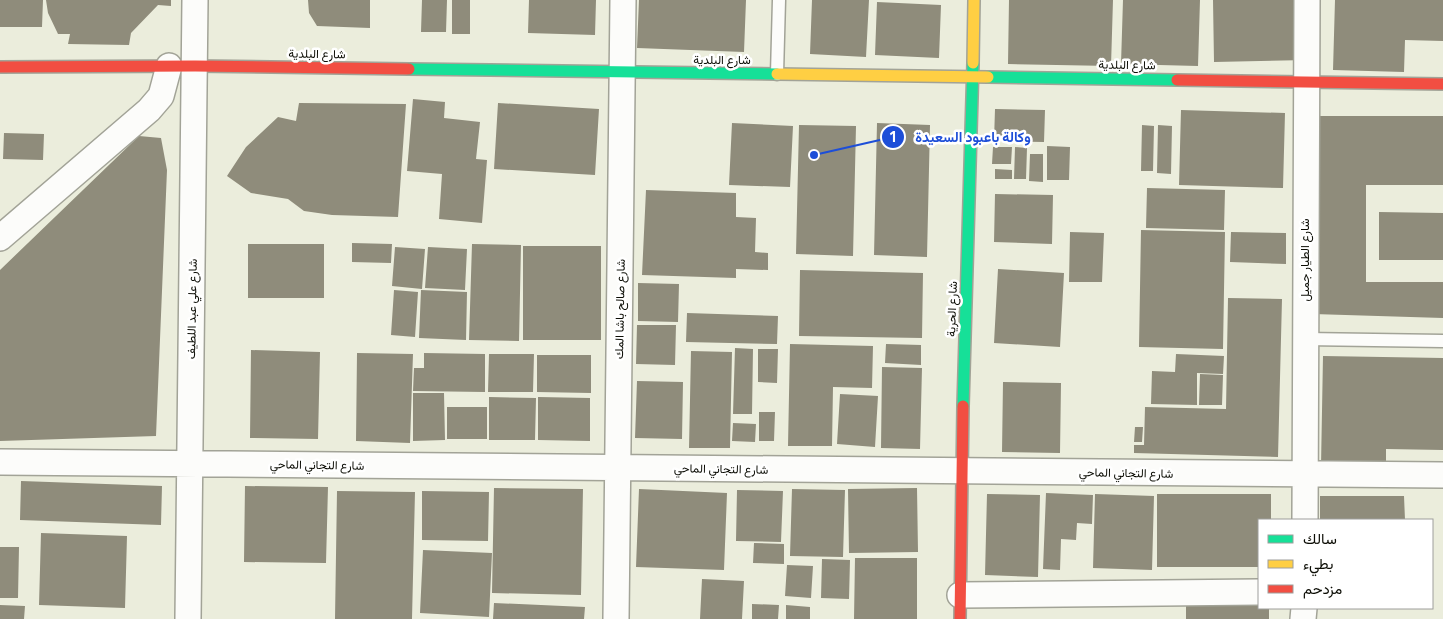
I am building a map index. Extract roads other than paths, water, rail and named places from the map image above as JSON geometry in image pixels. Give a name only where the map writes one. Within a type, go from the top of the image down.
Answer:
[{"type":"street","name":"شارع علي عبد اللطيف","points":[[188,619],[195,0]]},
{"type":"street","name":"شارع صالح باشا المك","points":[[616,619],[623,0]]},
{"type":"street","name":"شارع الحرية","points":[[960,607],[960,472],[974,76],[974,0]]},
{"type":"street","name":"شارع الطيار جميل","points":[[1305,519],[1304,339],[1308,0]]},
{"type":"street","points":[[0,238],[150,110],[161,96],[169,66]]},
{"type":"street","name":"شارع البلدية","points":[[0,67],[195,66],[1443,84]]},
{"type":"street","name":"شارع التجاني الماحي","points":[[0,462],[1443,475]]},
{"type":"street","points":[[960,607],[1258,592]]},
{"type":"lane","points":[[777,74],[779,0]]},
{"type":"lane","points":[[1304,339],[1443,341]]},
{"type":"place","name":"وكالة باعبود السعيدة","points":[[814,155]]}]
